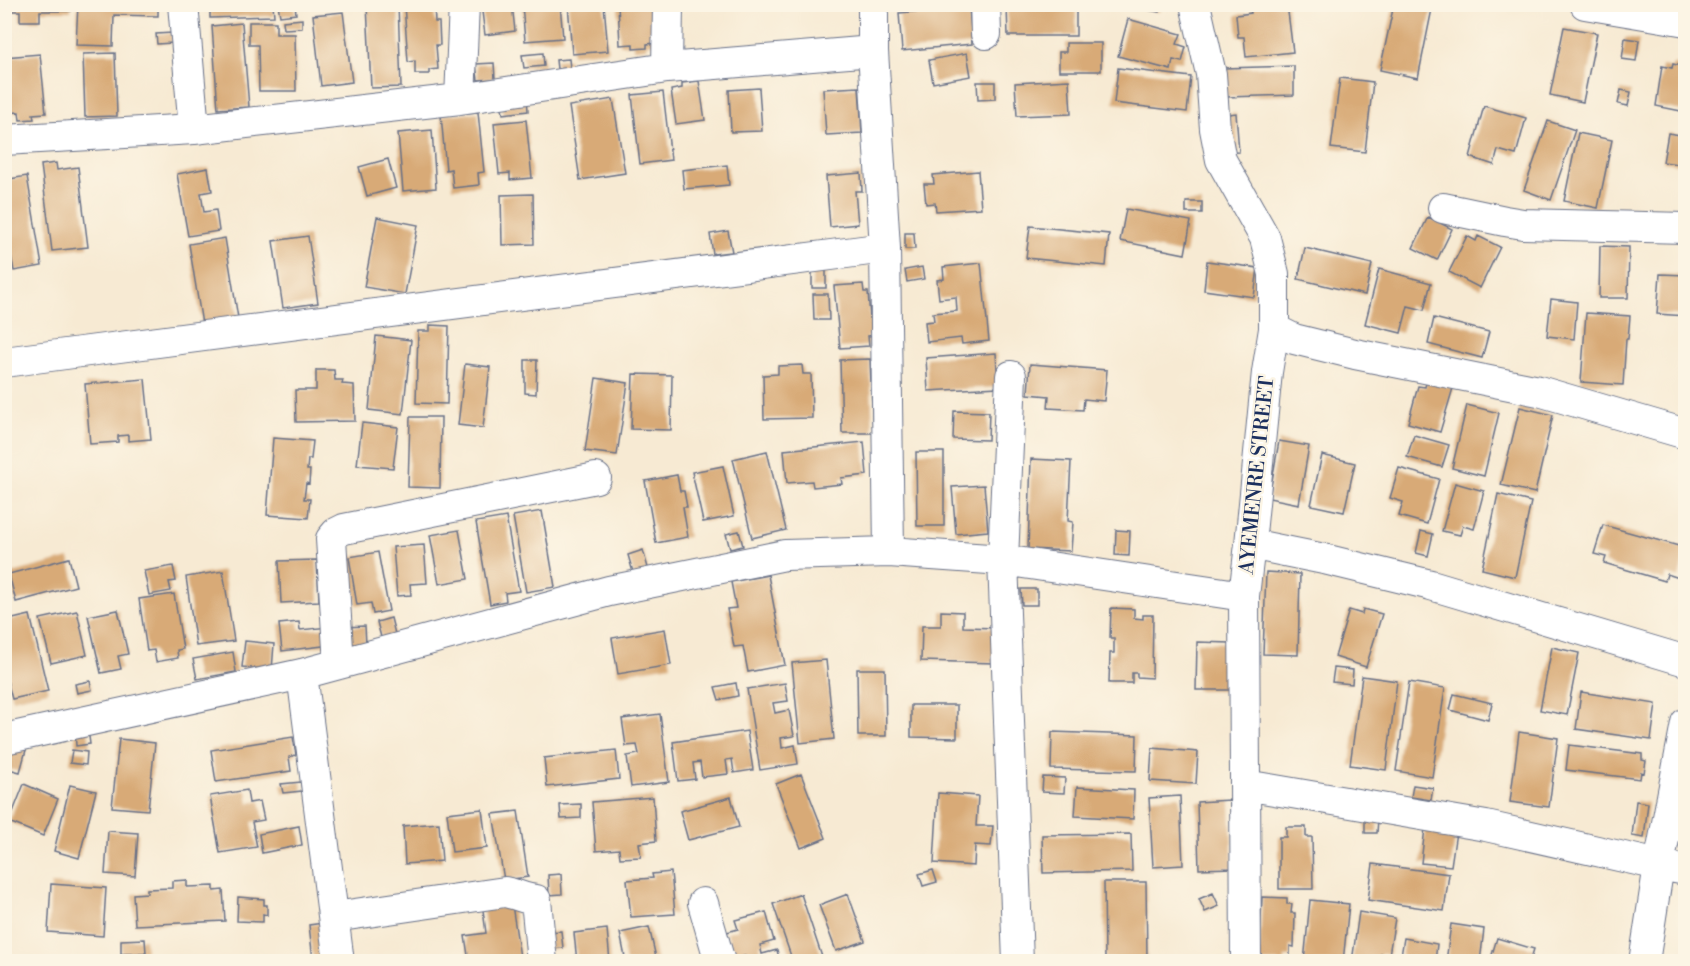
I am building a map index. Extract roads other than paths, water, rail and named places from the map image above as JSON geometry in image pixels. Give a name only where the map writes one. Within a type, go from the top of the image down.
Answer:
[{"type":"street","points":[[183,4],[194,129]]},
{"type":"street","points":[[460,99],[464,4]]},
{"type":"street","points":[[667,68],[668,4]]},
{"type":"street","points":[[873,4],[873,51],[885,248],[888,552]]},
{"type":"street","points":[[985,4],[986,34]]},
{"type":"street","name":"AYEMENRE STREET","points":[[1195,4],[1211,75],[1215,129],[1221,160],[1265,238],[1274,274],[1274,329],[1267,372],[1244,597],[1246,962]]},
{"type":"street","points":[[1586,4],[1686,21]]},
{"type":"street","points":[[4,140],[194,129],[460,99],[667,68],[873,51]]},
{"type":"street","points":[[1443,207],[1523,224],[1686,228]]},
{"type":"street","points":[[4,362],[885,248]]},
{"type":"street","points":[[1274,329],[1294,339],[1354,354],[1539,391],[1686,434]]},
{"type":"street","points":[[1011,376],[1003,560],[1018,962]]},
{"type":"street","points":[[339,664],[331,539],[336,532],[596,478]]},
{"type":"street","points":[[1250,544],[1431,585],[1686,661]]},
{"type":"street","points":[[4,739],[302,674],[609,591],[785,555],[888,552],[1003,560],[1244,597]]},
{"type":"street","points":[[302,674],[339,962]]},
{"type":"street","points":[[1644,962],[1672,867],[1686,723]]},
{"type":"street","points":[[1245,784],[1486,826],[1672,867]]},
{"type":"street","points":[[334,917],[505,892],[515,894],[522,898],[536,900],[542,962]]},
{"type":"street","points":[[703,903],[720,962]]}]
